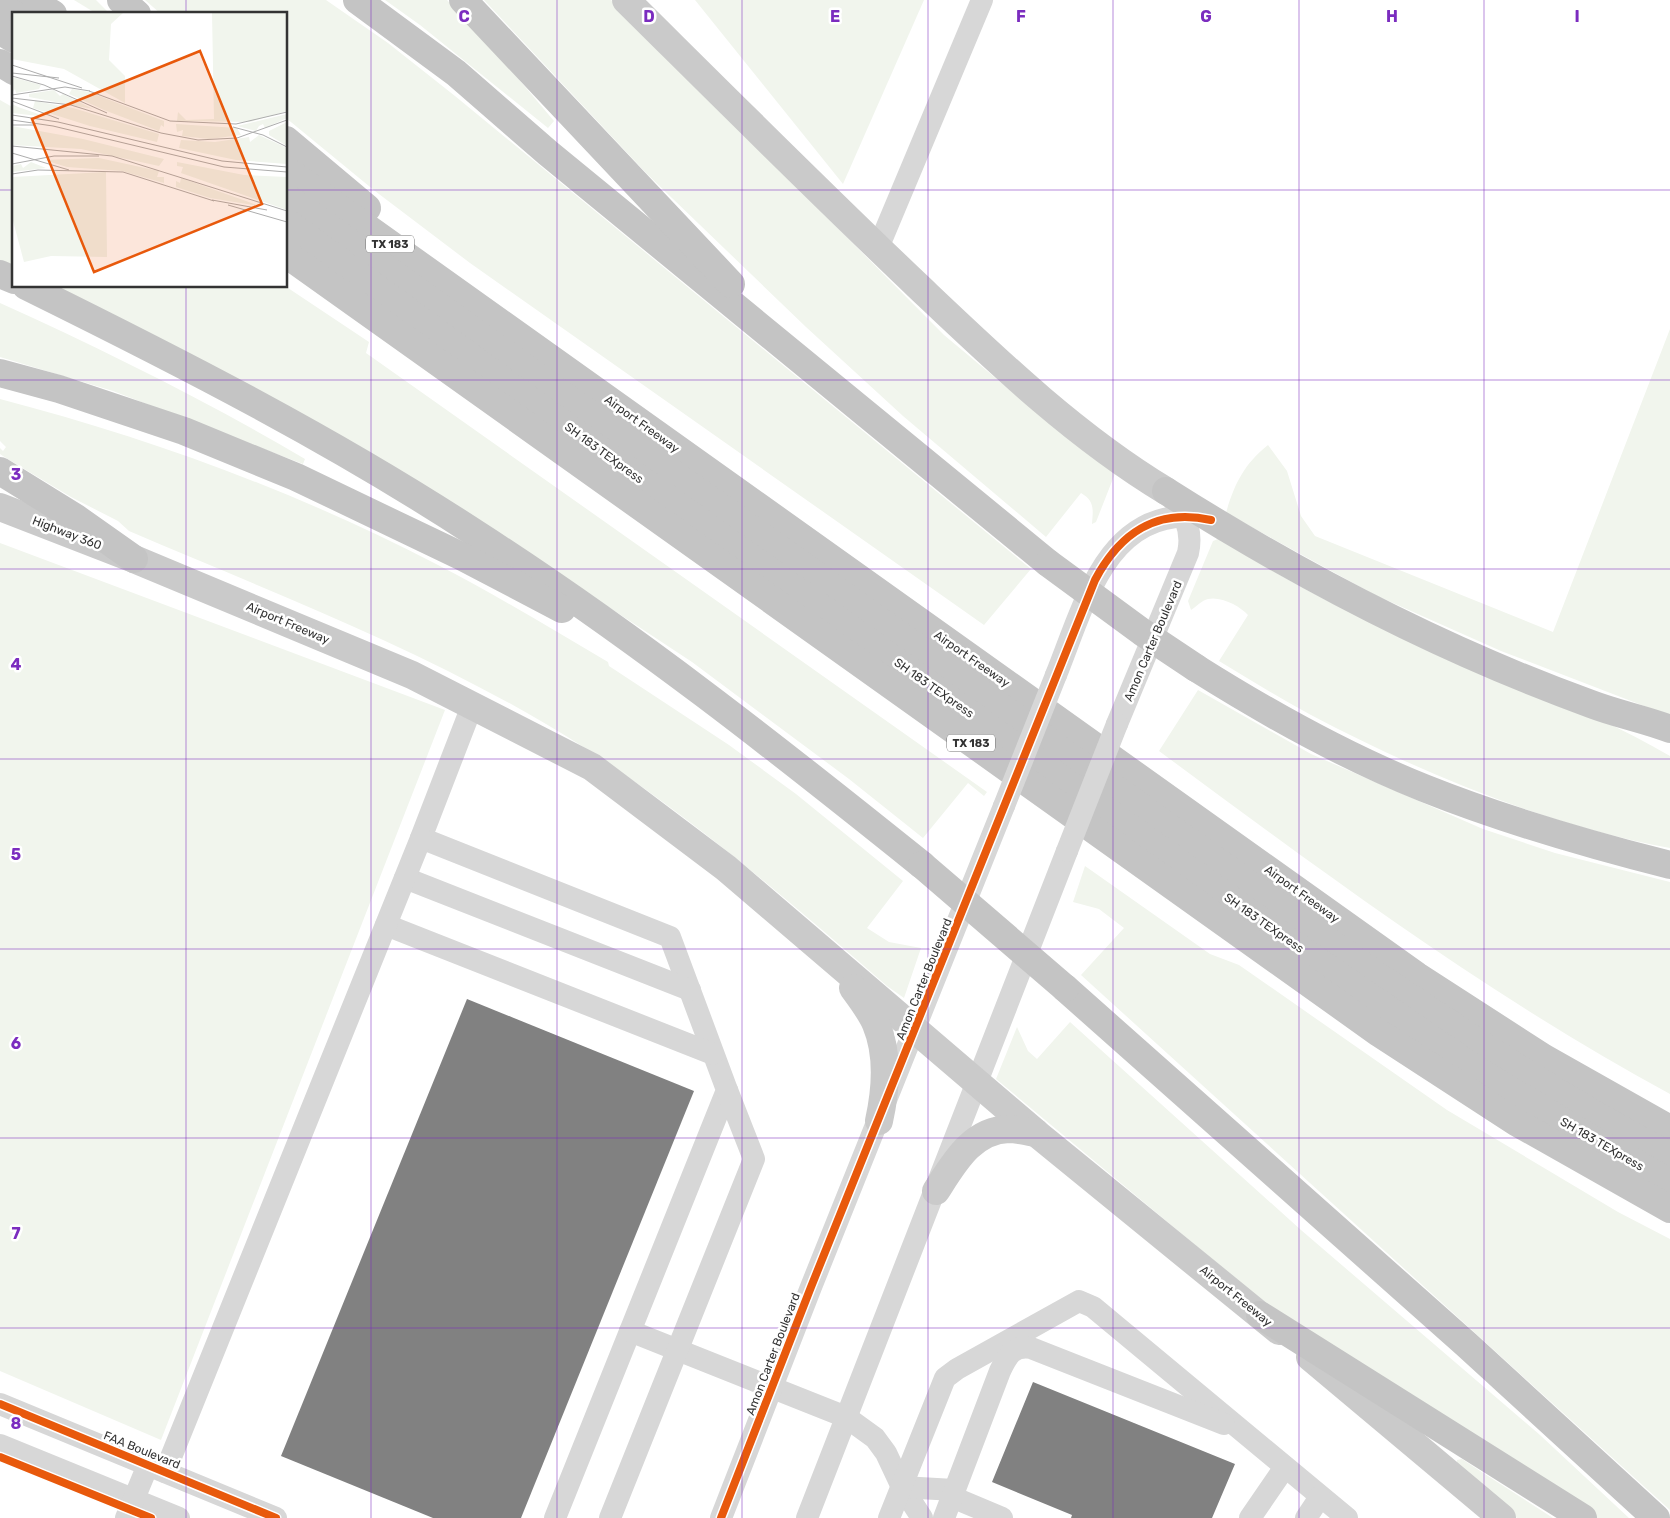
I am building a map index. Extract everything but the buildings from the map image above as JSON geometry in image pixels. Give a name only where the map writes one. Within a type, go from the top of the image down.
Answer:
[{"type":"highway","points":[[30,0],[50,12]]},
{"type":"highway","points":[[121,0],[135,12]]},
{"type":"highway","points":[[357,0],[456,73],[548,153],[789,348],[1048,564],[1142,632],[1196,668],[1260,709],[1339,750],[1424,788],[1509,819],[1600,847],[1670,865]]},
{"type":"highway","points":[[463,0],[697,246],[789,348]]},
{"type":"highway","points":[[0,8],[12,15]]},
{"type":"highway","points":[[0,31],[12,38]]},
{"type":"highway","points":[[0,63],[12,70]]},
{"type":"highway","points":[[288,142],[494,318]]},
{"type":"highway","name":"Airport Freeway","points":[[288,171],[1417,976],[1544,1058],[1670,1129]]},
{"type":"highway","name":"SH 183 TEXpress","points":[[288,198],[1376,975],[1511,1064],[1575,1103],[1670,1156]]},
{"type":"highway","name":"SH 183 TEXpress","points":[[288,223],[513,388],[1300,949],[1475,1069],[1600,1144],[1670,1182]]},
{"type":"highway","name":"TX 183","points":[[288,255],[1379,1033],[1516,1122],[1670,1209]]},
{"type":"highway","points":[[0,274],[12,279]]},
{"type":"highway","points":[[30,288],[208,378],[395,483],[559,588],[740,723],[922,865],[1065,988],[1474,1352],[1656,1518]]},
{"type":"highway","points":[[0,373],[59,389],[184,432],[305,481],[461,556],[551,603],[645,659],[740,723]]},
{"type":"highway","points":[[0,471],[76,518],[134,559]]},
{"type":"highway","points":[[1166,491],[1284,563],[1448,646],[1591,704],[1670,729]]},
{"type":"highway","points":[[1591,704],[1670,749]]},
{"type":"highway","points":[[1260,1314],[1584,1518]]},
{"type":"main road","points":[[626,0],[878,248],[1003,367],[1094,442],[1166,491]]},
{"type":"main road","name":"Highway 360","points":[[0,507],[134,559]]},
{"type":"main road","name":"Airport Freeway","points":[[134,559],[412,675],[592,767],[726,868],[1036,1133],[1260,1314],[1502,1518]]},
{"type":"main road","points":[[838,963],[876,1024],[883,1049],[886,1076],[879,1121]]},
{"type":"main road","points":[[936,1191],[962,1151],[985,1134],[1009,1129],[1036,1133]]},
{"type":"street","points":[[878,248],[982,0]]},
{"type":"street","name":"Amon Carter Boulevard","points":[[807,1518],[1117,724],[1186,561],[1190,538],[1184,517],[1166,491]]},
{"type":"street","name":"Amon Carter Boulevard","points":[[722,1518],[1056,675],[1096,580],[1110,555],[1136,530],[1162,520],[1184,517],[1211,520]]},
{"type":"street","points":[[130,1508],[157,1468],[386,925],[472,706]]},
{"type":"street","points":[[421,838],[670,937],[754,1159],[610,1518]]},
{"type":"street","points":[[405,878],[690,990]]},
{"type":"street","points":[[386,925],[714,1054]]},
{"type":"street","points":[[555,1518],[727,1090]]},
{"type":"street","points":[[889,1518],[945,1378],[957,1369],[1079,1301],[1093,1307],[1346,1518]]},
{"type":"street","points":[[630,1331],[846,1417],[875,1438],[886,1453],[902,1487],[922,1518]]},
{"type":"street","points":[[944,1518],[1005,1360],[1014,1349],[1022,1347],[1031,1348],[1241,1431]]},
{"type":"street","name":"FAA Boulevard","points":[[0,1404],[276,1518]]},
{"type":"street","points":[[0,1445],[130,1508],[179,1518]]},
{"type":"street","points":[[1250,1518],[1285,1467]]},
{"type":"street","points":[[902,1487],[953,1493],[1002,1518]]},
{"type":"street","points":[[1306,1518],[1320,1497]]},
{"type":"shaded area","points":[[74,0],[96,0],[108,12],[94,12]]},
{"type":"shaded area","points":[[145,0],[326,0],[388,43],[455,96],[1031,569],[984,625],[470,263],[375,191],[288,120],[288,12],[159,12]]},
{"type":"shaded area","points":[[385,0],[447,0],[495,51],[554,121],[548,128],[420,25]]},
{"type":"shaded area","points":[[484,0],[611,0],[944,335],[1052,425],[1116,471],[1096,522],[1092,524],[1093,510],[1091,503],[1081,493],[1046,537],[903,416],[806,327],[646,173]]},
{"type":"shaded area","points":[[695,0],[924,0],[843,184]]},
{"type":"shaded area","points":[[0,100],[12,107],[12,270],[0,264]]},
{"type":"shaded area","points":[[50,288],[288,288],[369,342],[366,353],[987,792],[984,796],[968,783],[923,838],[849,779],[692,662],[548,567]]},
{"type":"shaded area","points":[[0,303],[193,397],[305,459],[303,464],[113,391],[0,357]]},
{"type":"shaded area","points":[[1670,329],[1670,716],[1501,651],[1375,595],[1226,513],[1236,484],[1246,467],[1268,445],[1287,471],[1301,516],[1315,536],[1553,632]]},
{"type":"shaded area","points":[[0,399],[112,431],[168,450],[278,491],[332,514],[460,576],[608,662],[609,666],[729,745],[796,794],[903,881],[867,928],[889,942],[921,948],[904,998],[887,986],[777,892],[664,803],[585,748],[531,715],[476,685],[361,630],[129,531],[118,521],[71,497],[6,458],[0,454],[0,448],[3,451],[6,447],[0,441]]},
{"type":"shaded area","points":[[1218,539],[1327,601],[1403,636],[1597,718],[1670,756],[1670,848],[1577,826],[1485,795],[1440,777],[1311,715],[1219,661],[1248,615],[1240,608],[1224,600],[1213,598],[1206,600],[1191,610],[1188,601],[1213,541]]},
{"type":"shaded area","points":[[0,543],[445,710],[161,1440],[0,1371]]},
{"type":"shaded area","points":[[1198,690],[1311,754],[1483,829],[1555,853],[1670,882],[1670,1094],[1603,1056],[1472,975],[1345,887],[1159,751]]},
{"type":"shaded area","points":[[1085,866],[1210,954],[1239,965],[1447,1110],[1618,1212],[1670,1239],[1670,1510],[1081,975],[1124,928],[1099,909],[1073,902]]},
{"type":"shaded area","points":[[1070,1022],[1301,1230],[1540,1435],[1629,1518],[1596,1518],[1290,1320],[1248,1289],[996,1079],[1017,1027],[1028,1051],[1037,1059]]},
{"type":"shaded area","points":[[1462,1459],[1553,1518],[1517,1518],[1457,1468],[1457,1460]]},
{"type":"cycle path","points":[[721,1518],[811,1287],[1095,580],[1116,549],[1128,537],[1142,528],[1157,521],[1173,518],[1191,517],[1211,520]]},
{"type":"cycle path","points":[[0,1404],[276,1518]]},
{"type":"cycle path","points":[[0,1457],[151,1518]]}]
